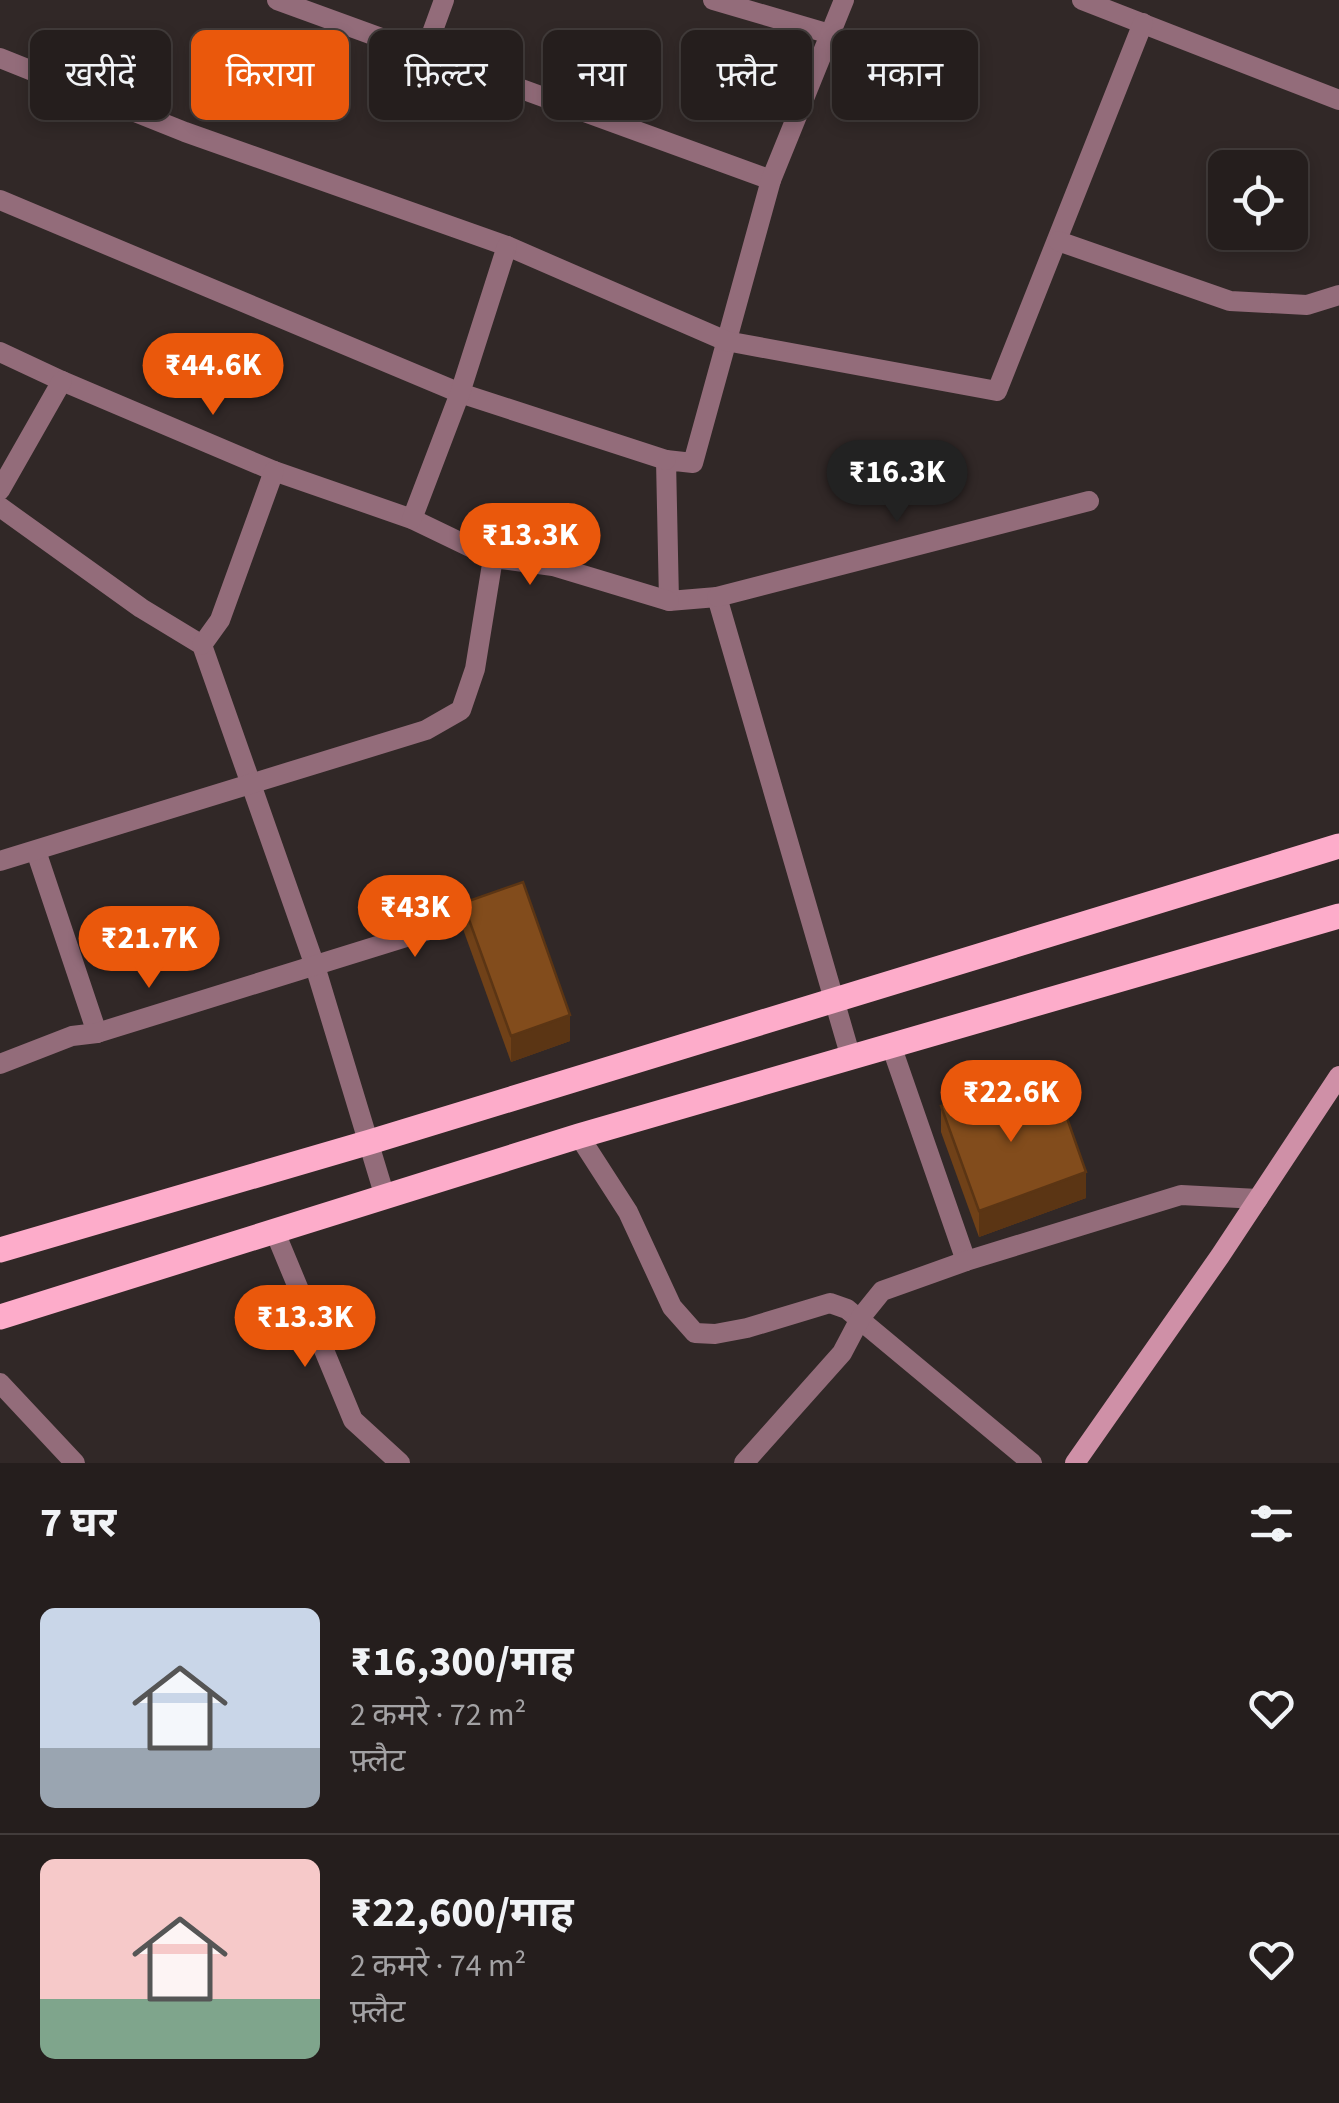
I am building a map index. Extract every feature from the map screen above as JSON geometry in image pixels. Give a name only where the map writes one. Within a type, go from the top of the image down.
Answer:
[{"type":"main road","points":[[0,1250],[370,1142],[1339,846]]},
{"type":"main road","points":[[0,1318],[579,1136],[1339,916]]},
{"type":"street","points":[[277,0],[369,34]]},
{"type":"street","points":[[433,30],[444,0]]},
{"type":"street","points":[[713,0],[830,34]]},
{"type":"street","points":[[0,200],[460,393],[666,460],[692,463],[770,180],[844,0]]},
{"type":"street","points":[[1082,0],[1339,100]]},
{"type":"street","points":[[0,58],[185,132],[507,246],[726,341],[997,391],[1142,23]]},
{"type":"street","points":[[523,91],[770,180]]},
{"type":"street","points":[[1058,241],[1230,301],[1307,305],[1339,295]]},
{"type":"street","points":[[412,520],[460,393],[507,246]]},
{"type":"street","points":[[0,352],[274,471],[412,520],[493,558],[553,566],[669,601],[716,597],[1088,501]]},
{"type":"street","points":[[0,490],[62,382]]},
{"type":"street","points":[[666,460],[669,601]]},
{"type":"street","points":[[202,645],[220,620],[274,471]]},
{"type":"street","points":[[0,507],[141,608],[202,645],[315,966],[385,1197]]},
{"type":"street","points":[[0,861],[426,730],[461,710],[475,669],[493,558]]},
{"type":"street","points":[[716,597],[851,1058]]},
{"type":"street","points":[[36,851],[96,1033]]},
{"type":"street","points":[[0,1064],[72,1036],[96,1033],[501,907]]},
{"type":"street","points":[[892,1048],[966,1261]]},
{"type":"street","points":[[1075,1463],[1339,1076]]},
{"type":"street","points":[[579,1136],[628,1212],[672,1307],[695,1332],[715,1334],[746,1328],[830,1303],[861,1317],[1032,1463]]},
{"type":"street","points":[[744,1463],[842,1352],[861,1317],[882,1291],[1180,1194],[1258,1199]]},
{"type":"street","points":[[275,1232],[353,1420],[400,1463]]},
{"type":"street","points":[[0,1383],[75,1463]]},
{"type":"building","points":[[523,882],[570,1015],[511,1036],[463,903]]},
{"type":"building","points":[[1013,1079],[1026,1114],[1061,1101],[1086,1172],[979,1211],[941,1106]]}]
